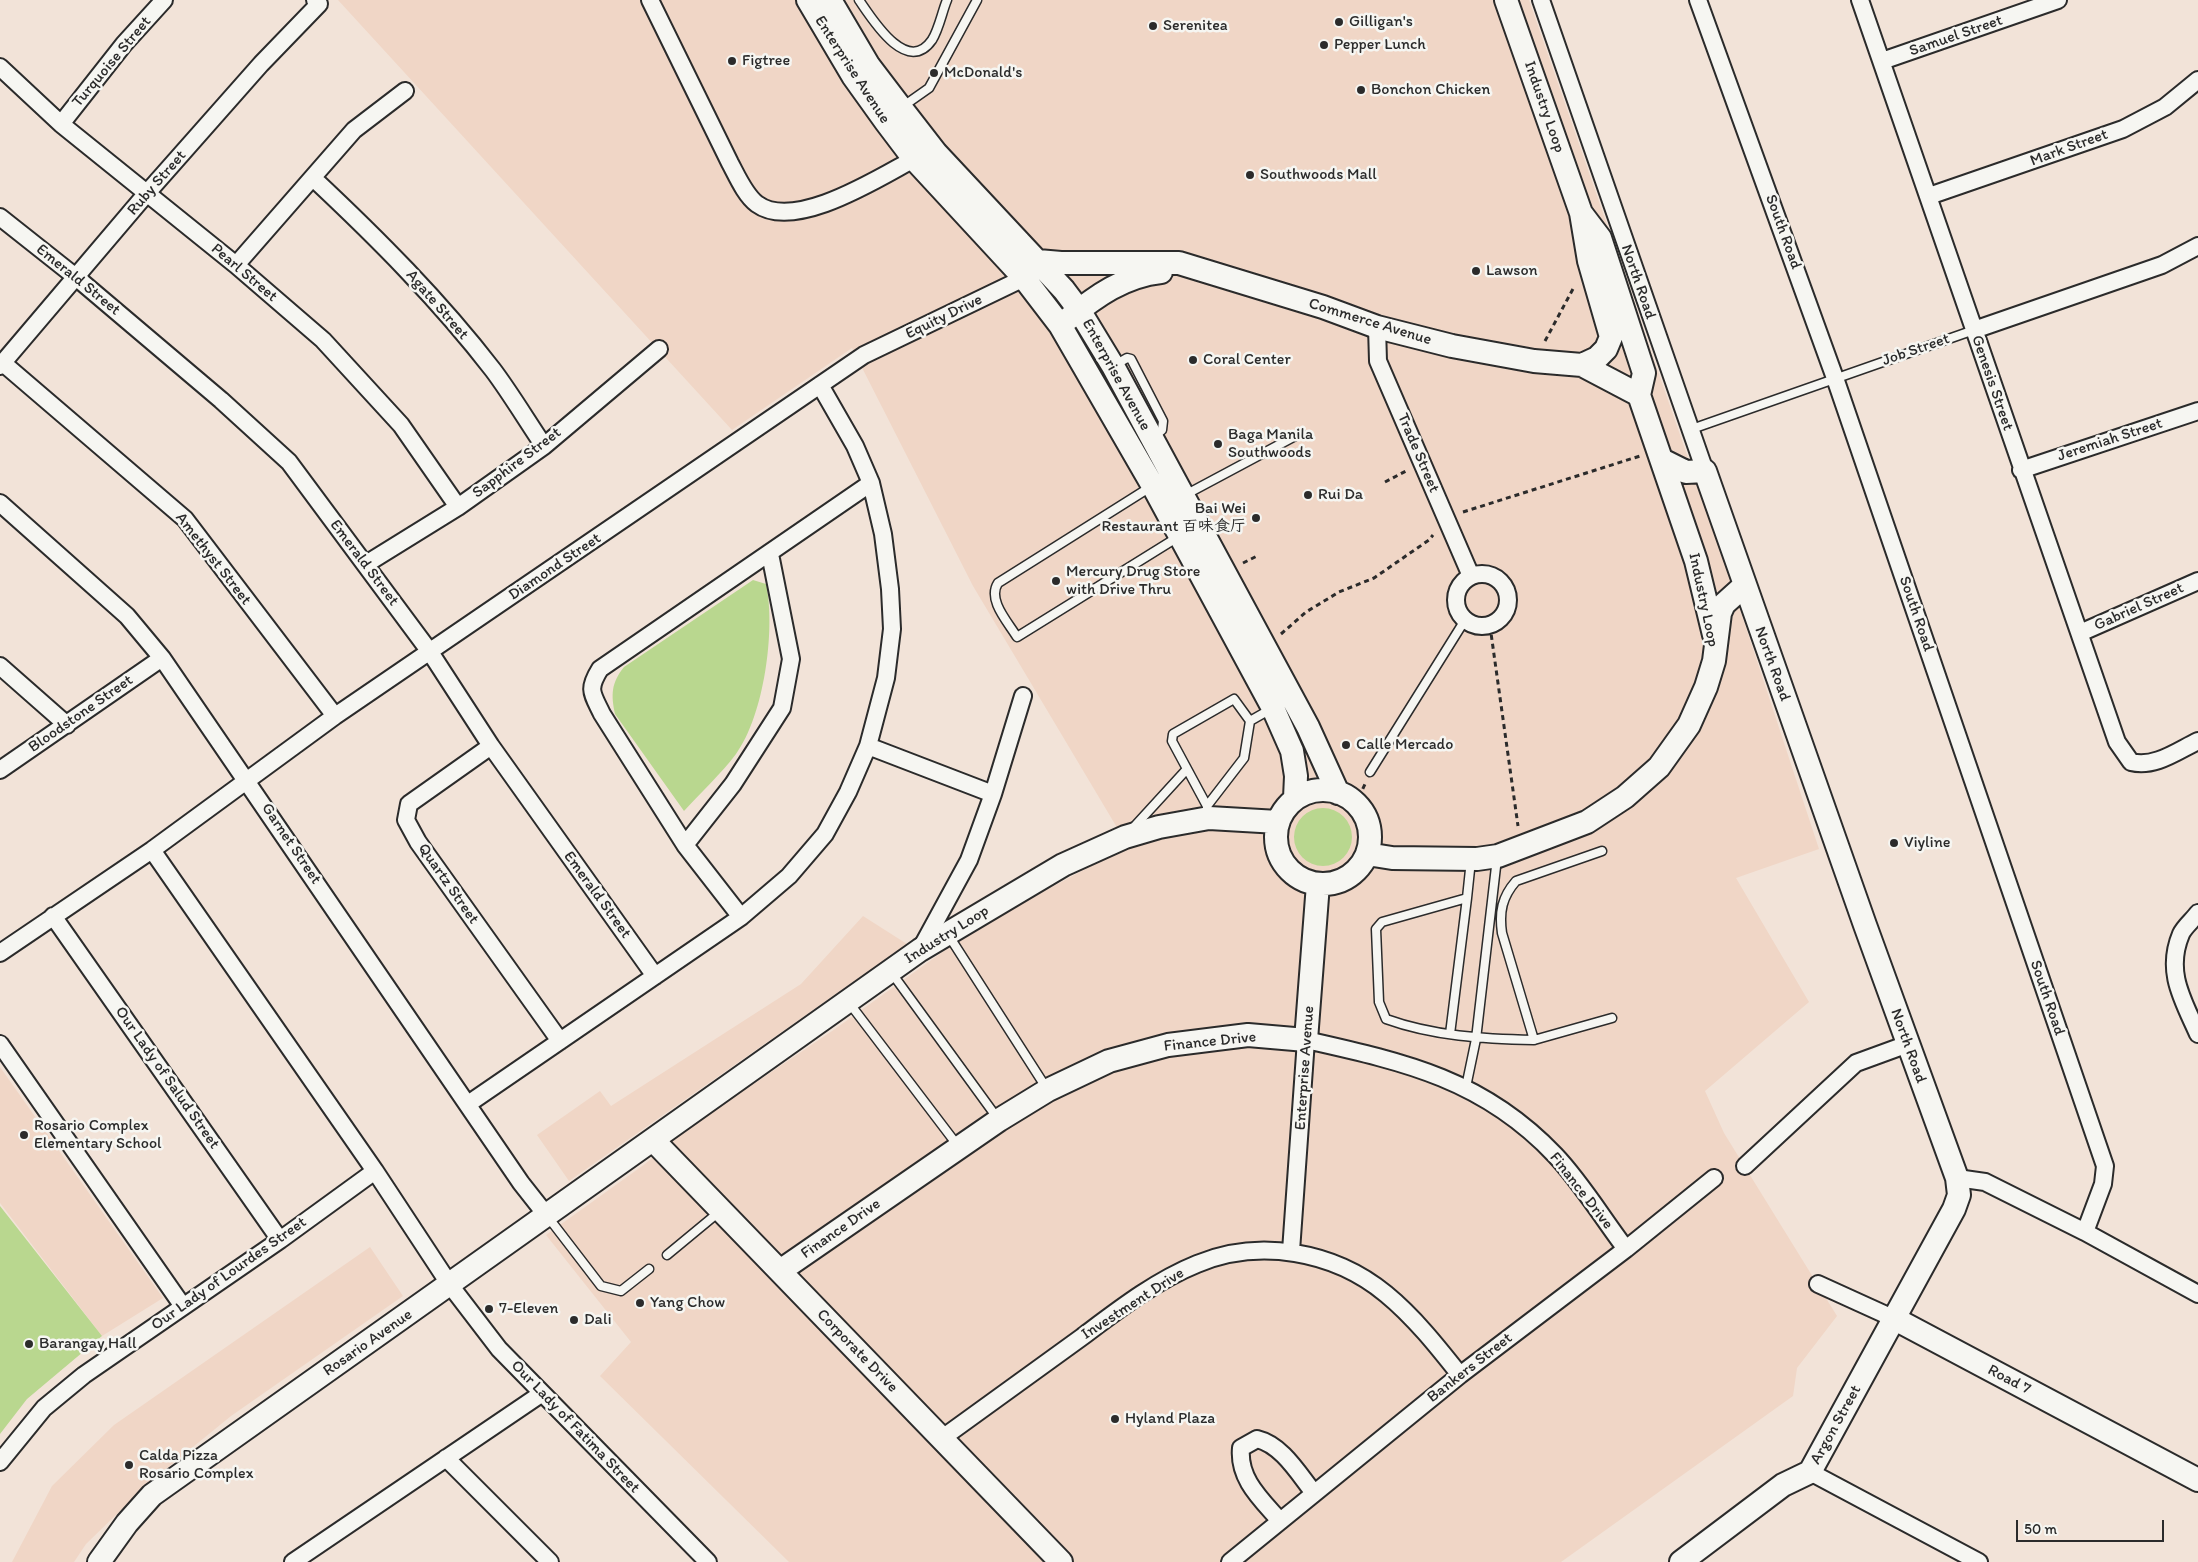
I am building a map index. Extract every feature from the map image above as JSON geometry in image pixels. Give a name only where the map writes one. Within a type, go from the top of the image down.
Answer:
[{"type":"main road","name":"Enterprise Avenue","points":[[808,0],[826,34],[853,76],[914,159],[1024,278],[1060,325],[1153,486],[1273,708],[1292,751],[1296,776],[1295,798]]},
{"type":"main road","name":"Enterprise Avenue","points":[[830,0],[869,66],[936,153],[1038,261],[1079,310],[1113,366],[1347,798]]},
{"type":"main road","name":"Industry Loop","points":[[1506,0],[1581,213],[1589,261],[1611,337],[1606,349],[1597,358],[1582,365]]},
{"type":"main road","name":"Industry Loop","points":[[1367,854],[1392,858],[1471,859],[1498,856],[1587,822],[1624,797],[1659,767],[1689,725],[1706,687],[1714,661],[1716,645],[1696,561],[1639,396],[1644,373],[1600,238],[1581,213]]},
{"type":"main road","name":"Commerce Avenue","points":[[1038,261],[1061,263],[1172,263],[1191,267],[1323,307],[1377,327],[1452,346],[1534,361],[1582,365],[1639,396]]},
{"type":"main road","name":"Commerce Avenue","points":[[1060,325],[1105,291],[1138,276],[1191,267]]},
{"type":"main road","points":[[1659,453],[1686,472],[1705,471]]},
{"type":"main road","name":"North Road","points":[[1705,471],[1744,586],[1957,1178],[1959,1195],[1954,1209],[1895,1319]]},
{"type":"main road","points":[[1716,645],[1720,613],[1724,604],[1744,586]]},
{"type":"main road","points":[[1330,790],[1347,798],[1367,822],[1370,833],[1367,854],[1359,867],[1348,877],[1333,884],[1318,884],[1295,876],[1286,868],[1276,846],[1278,822],[1285,809],[1295,798],[1312,791],[1330,790]]},
{"type":"main road","name":"Industry Loop","points":[[653,1140],[920,950],[1063,865],[1125,837],[1208,812],[1278,822]]},
{"type":"main road","name":"Enterprise Avenue","points":[[1306,1040],[1318,884]]},
{"type":"main road","name":"Finance Drive","points":[[780,1271],[999,1120],[1048,1090],[1109,1062],[1168,1045],[1248,1035],[1306,1040]]},
{"type":"main road","name":"Corporate Drive","points":[[653,1140],[1061,1562]]},
{"type":"main road","name":"Rosario Avenue","points":[[99,1562],[127,1523],[152,1495],[653,1140]]},
{"type":"main road","name":"Argon Street","points":[[1681,1562],[1783,1485],[1810,1472],[1895,1319]]},
{"type":"main road","name":"Road 7","points":[[1895,1319],[2198,1480]]},
{"type":"street","name":"Turquoise Street","points":[[61,124],[124,44],[164,0]]},
{"type":"street","points":[[650,0],[730,163],[744,188],[758,204],[777,212],[798,212],[840,197],[914,159]]},
{"type":"street","name":"North Road","points":[[1541,0],[1689,430],[1705,471]]},
{"type":"street","name":"South Road","points":[[1698,0],[1835,378],[2105,1166],[2103,1184],[2085,1232]]},
{"type":"street","name":"Genesis Street","points":[[1860,0],[2117,742],[2130,762],[2143,765],[2155,762],[2198,741]]},
{"type":"street","name":"Samuel Street","points":[[1882,61],[2058,0]]},
{"type":"street","name":"Ruby Street","points":[[1,365],[77,278],[147,193],[317,2]]},
{"type":"street","name":"Pearl Street","points":[[0,67],[61,124],[236,265],[323,340],[401,425],[458,507]]},
{"type":"street","name":"Mark Street","points":[[1929,196],[2123,129],[2165,107],[2198,80]]},
{"type":"street","points":[[236,265],[354,130],[405,91]]},
{"type":"street","name":"Agate Street","points":[[313,178],[382,242],[439,305],[494,371],[544,446]]},
{"type":"street","name":"Emerald Street","points":[[0,217],[77,278],[221,400],[289,462],[430,652],[491,746],[655,976]]},
{"type":"street","name":"Job Street","points":[[1974,330],[2162,265],[2198,246]]},
{"type":"street","name":"Equity Drive","points":[[864,355],[1024,278]]},
{"type":"street","name":"Trade Street","points":[[1377,327],[1378,361],[1471,576]]},
{"type":"street","name":"Sapphire Street","points":[[366,564],[458,507],[544,446],[659,349]]},
{"type":"street","name":"Diamond Street","points":[[0,953],[152,850],[246,779],[335,716],[864,355]]},
{"type":"street","name":"Amethyst Street","points":[[1,365],[185,519],[335,716]]},
{"type":"street","points":[[468,1104],[741,917],[788,876],[825,834],[848,792],[868,746],[886,678],[892,629],[883,534],[872,483],[855,446],[820,385]]},
{"type":"street","name":"Jeremiah Street","points":[[2022,470],[2198,411]]},
{"type":"street","points":[[741,917],[685,845],[602,714],[593,695],[591,683],[600,669],[872,483]]},
{"type":"street","name":"Garnet Street","points":[[0,503],[127,616],[162,658],[521,1183],[547,1216]]},
{"type":"street","points":[[685,845],[733,784],[782,708],[791,659],[770,554]]},
{"type":"street","points":[[1488,574],[1503,583],[1507,591],[1507,608],[1498,622],[1490,626],[1481,627],[1465,620],[1456,605],[1456,596],[1464,581],[1471,576],[1488,574]]},
{"type":"street","name":"Gabriel Street","points":[[2080,633],[2198,581]]},
{"type":"street","name":"Bloodstone Street","points":[[0,770],[162,658]]},
{"type":"street","points":[[0,666],[67,725]]},
{"type":"street","points":[[920,950],[969,860],[993,794],[1023,696]]},
{"type":"street","name":"Quartz Street","points":[[491,746],[409,804],[406,820],[418,842],[560,1041]]},
{"type":"street","points":[[868,746],[993,794]]},
{"type":"street","name":"Our Lady of Fatima Street","points":[[152,850],[375,1171],[450,1285],[499,1349],[541,1394],[708,1562]]},
{"type":"street","points":[[2198,913],[2181,933],[2173,965],[2176,982],[2198,1034]]},
{"type":"street","name":"Our Lady of Salud Street","points":[[53,916],[280,1240]]},
{"type":"street","name":"Finance Drive","points":[[1306,1040],[1391,1059],[1433,1073],[1487,1099],[1514,1119],[1555,1155],[1626,1249]]},
{"type":"street","name":"Enterprise Avenue","points":[[1291,1251],[1306,1040]]},
{"type":"street","points":[[0,1044],[182,1305]]},
{"type":"street","points":[[1745,1166],[1856,1063],[1908,1044]]},
{"type":"street","name":"Our Lady of Lourdes Street","points":[[0,1462],[44,1408],[84,1375],[182,1305],[280,1240],[375,1171]]},
{"type":"street","name":"Bankers Street","points":[[1230,1562],[1460,1375],[1626,1249],[1714,1178]]},
{"type":"street","points":[[1957,1178],[1985,1182],[2085,1232],[2198,1294]]},
{"type":"street","name":"Investment Drive","points":[[941,1440],[1116,1312],[1169,1277],[1198,1263],[1239,1251],[1291,1251],[1312,1256],[1359,1275],[1386,1294],[1433,1340],[1460,1375]]},
{"type":"street","name":"Road 7","points":[[1818,1284],[1895,1319]]},
{"type":"street","points":[[293,1562],[541,1394]]},
{"type":"street","points":[[1280,1521],[1246,1480],[1239,1462],[1241,1448],[1257,1439],[1267,1441],[1276,1447],[1314,1493]]},
{"type":"street","points":[[446,1458],[545,1560]]},
{"type":"street","points":[[1810,1472],[1979,1562]]},
{"type":"lane","points":[[859,0],[891,41],[905,50],[914,52],[924,48],[933,39],[947,0]]},
{"type":"lane","points":[[901,108],[930,88],[977,0]]},
{"type":"lane","name":"Job Street","points":[[1689,430],[1974,330]]},
{"type":"lane","points":[[1183,496],[1301,432]]},
{"type":"lane","points":[[1153,486],[998,583],[993,590],[994,598],[1018,637],[1180,536]]},
{"type":"lane","points":[[1370,772],[1465,620]]},
{"type":"lane","points":[[1234,699],[1250,721],[1244,758],[1208,812],[1172,741],[1173,734],[1234,699]]},
{"type":"lane","points":[[1250,721],[1273,708]]},
{"type":"lane","points":[[1125,837],[1187,769]]},
{"type":"lane","points":[[1534,1040],[1502,933],[1500,919],[1502,903],[1507,891],[1516,881],[1602,850]]},
{"type":"lane","points":[[1466,1088],[1476,1038],[1498,856]]},
{"type":"lane","points":[[1450,1034],[1468,898],[1471,859]]},
{"type":"lane","points":[[1468,898],[1390,918],[1382,922],[1376,929],[1379,1002],[1386,1019],[1409,1028],[1476,1038],[1534,1040],[1612,1018]]},
{"type":"lane","points":[[948,934],[1048,1090]]},
{"type":"lane","points":[[891,972],[999,1120]]},
{"type":"lane","points":[[848,1002],[959,1147]]},
{"type":"lane","points":[[667,1255],[710,1222],[722,1210]]},
{"type":"lane","points":[[547,1216],[601,1286],[621,1291],[649,1270]]},
{"type":"path","points":[[1534,361],[1589,261]]},
{"type":"path","points":[[1266,649],[1306,612],[1339,592],[1374,578],[1429,540],[1446,518],[1640,456],[1659,453]]},
{"type":"path","points":[[1385,482],[1422,462]]},
{"type":"path","points":[[1490,626],[1516,796],[1520,848]]},
{"type":"path","points":[[1347,798],[1370,772]]},
{"type":"shaded area","points":[[338,0],[1529,0],[1728,573],[1819,849],[1736,878],[1809,1002],[1705,1091],[1724,1133],[1837,1316],[1797,1368],[1793,1396],[1561,1562],[789,1562],[600,1376],[631,1342],[546,1235],[645,1164],[690,1127],[835,1029],[976,928],[1128,846],[973,586],[852,348],[732,430]]},
{"type":"shaded area","points":[[863,916],[907,944],[569,1181],[537,1135],[600,1091],[611,1106],[801,984]]},
{"type":"shaded area","name":"Rosario Complex Elementary School","points":[[0,1067],[163,1298],[102,1336],[0,1203]]},
{"type":"shaded area","points":[[370,1247],[403,1296],[231,1416],[150,1482],[86,1544],[74,1562],[12,1562],[52,1486],[114,1425]]},
{"type":"green space","points":[[753,580],[766,584],[769,603],[768,648],[765,672],[754,718],[746,738],[736,754],[684,811],[615,714],[613,701],[614,684],[624,667]]},
{"type":"green space","points":[[1317,808],[1329,808],[1344,816],[1352,831],[1352,843],[1344,858],[1329,866],[1317,866],[1302,858],[1294,843],[1294,831],[1302,816]]},
{"type":"green space","points":[[0,1206],[102,1336],[27,1399],[0,1434]]},
{"type":"place","name":"Gilligan's","points":[[1339,22]]},
{"type":"place","name":"Serenitea","points":[[1153,26]]},
{"type":"place","name":"Pepper Lunch","points":[[1324,45]]},
{"type":"place","name":"Figtree","points":[[732,61]]},
{"type":"place","name":"McDonald's","points":[[934,73]]},
{"type":"place","name":"Bonchon Chicken","points":[[1361,90]]},
{"type":"place","name":"Southwoods Mall","points":[[1250,175]]},
{"type":"place","name":"Lawson","points":[[1476,271]]},
{"type":"place","name":"Coral Center","points":[[1193,360]]},
{"type":"place","name":"Baga Manila Southwoods","points":[[1218,444]]},
{"type":"place","name":"Rui Da","points":[[1308,495]]},
{"type":"place","name":"Bai Wei Restaurant 百味食厅","points":[[1256,518]]},
{"type":"place","name":"Mercury Drug Store with Drive Thru","points":[[1056,581]]},
{"type":"place","name":"Calle Mercado","points":[[1346,745]]},
{"type":"place","name":"Viyline","points":[[1894,843]]},
{"type":"place","name":"Rosario Complex Elementary School","points":[[24,1135]]},
{"type":"place","name":"Yang Chow","points":[[640,1303]]},
{"type":"place","name":"7-Eleven","points":[[489,1309]]},
{"type":"place","name":"Dali","points":[[574,1320]]},
{"type":"place","name":"Barangay Hall","points":[[29,1344]]},
{"type":"place","name":"Hyland Plaza","points":[[1115,1419]]},
{"type":"place","name":"Calda Pizza Rosario Complex","points":[[129,1465]]}]
